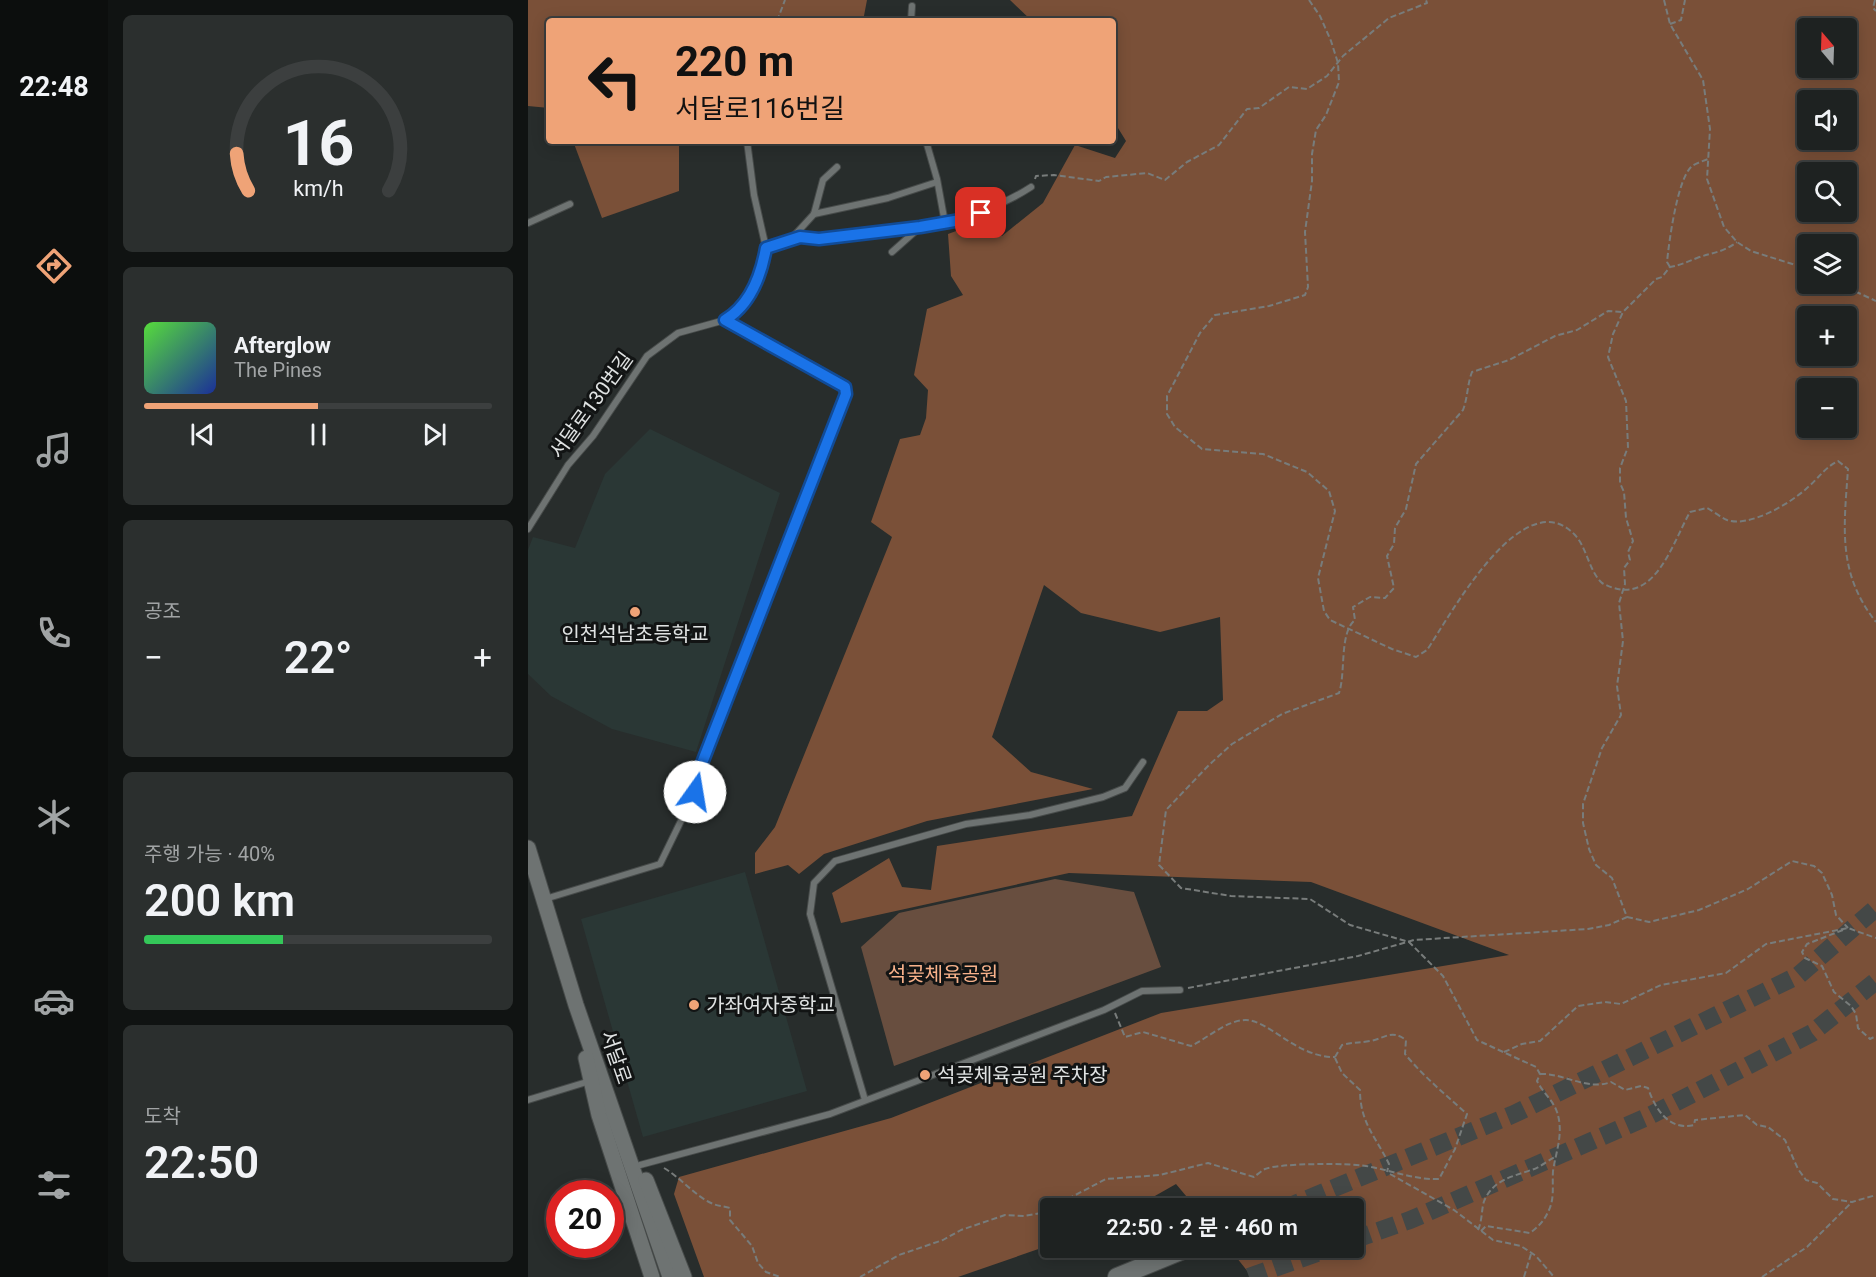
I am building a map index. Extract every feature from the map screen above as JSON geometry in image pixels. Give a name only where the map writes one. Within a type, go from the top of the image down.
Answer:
[{"type":"main road","points":[[1118,1277],[1164,1258]]},
{"type":"street","name":"서달로","points":[[528,848],[576,1005],[669,1277]]},
{"type":"street","points":[[576,1005],[590,1081],[652,1277]]},
{"type":"street","points":[[576,1005],[647,1163],[684,1277]]},
{"type":"lane","points":[[911,18],[912,6]]},
{"type":"lane","name":"서달로130번길","points":[[528,529],[568,465],[593,436],[647,356],[678,333],[725,320],[735,314],[748,298],[763,265],[766,248],[754,195],[747,144]]},
{"type":"lane","points":[[927,144],[945,223]]},
{"type":"lane","points":[[790,239],[814,214],[823,180],[837,166]]},
{"type":"lane","points":[[814,214],[888,198],[937,182]]},
{"type":"lane","points":[[766,248],[790,239],[810,236],[819,239],[966,219],[1010,201],[1032,187]]},
{"type":"lane","points":[[528,223],[570,204]]},
{"type":"lane","points":[[892,252],[920,227]]},
{"type":"lane","points":[[543,899],[660,864],[695,792],[697,776],[846,394],[845,387],[725,320]]},
{"type":"lane","points":[[865,1100],[810,914],[814,883],[824,870],[835,861],[914,837],[966,824],[1030,815],[1103,797],[1125,788],[1143,762]]},
{"type":"lane","points":[[647,1163],[830,1114],[1111,1006],[1142,991],[1180,990]]},
{"type":"lane","points":[[528,1100],[590,1081]]},
{"type":"path","points":[[778,18],[785,0]]},
{"type":"path","points":[[1309,0],[1320,16],[1338,63],[1339,82],[1326,115],[1316,130],[1312,154],[1312,181],[1305,232],[1308,287],[1305,295],[1269,306],[1215,315],[1200,333],[1167,396],[1167,414],[1175,427],[1202,449],[1263,454],[1306,472],[1329,491],[1335,511],[1318,578],[1324,611],[1330,620],[1392,649],[1416,657],[1427,650],[1472,580],[1490,559],[1528,526],[1546,520],[1557,523],[1575,535],[1602,583],[1623,591],[1645,586],[1668,557],[1690,512],[1707,508],[1729,521],[1758,518],[1784,506],[1808,488],[1823,469],[1838,461],[1848,469],[1843,531],[1848,570],[1861,602],[1876,621]]},
{"type":"path","points":[[1032,187],[1036,176],[1099,181],[1106,177],[1147,173],[1165,180],[1187,162],[1219,145],[1247,109],[1259,108],[1289,87],[1307,89],[1327,76],[1338,63],[1389,18],[1427,3],[1426,0]]},
{"type":"path","points":[[1664,0],[1670,24],[1703,80],[1710,129],[1707,179],[1724,227],[1737,242],[1750,251],[1797,266]]},
{"type":"path","points":[[1670,24],[1681,20],[1685,0]]},
{"type":"path","points":[[1875,0],[1876,11]]},
{"type":"path","points":[[1670,267],[1667,262],[1675,207],[1685,178],[1690,168],[1708,159]]},
{"type":"path","points":[[1627,917],[1612,878],[1596,865],[1582,823],[1582,804],[1597,770],[1602,748],[1621,715],[1617,686],[1623,641],[1619,603],[1623,591],[1624,568],[1630,560],[1628,552],[1634,541],[1626,518],[1624,492],[1620,483],[1620,468],[1628,447],[1626,402],[1608,357],[1623,312],[1670,267],[1686,265],[1698,257],[1724,252],[1737,242]]},
{"type":"path","points":[[1857,292],[1876,301]]},
{"type":"path","points":[[1479,1230],[1486,1226],[1530,1233],[1540,1225],[1554,1197],[1555,1157],[1559,1146],[1560,1125],[1556,1111],[1538,1081],[1540,1074],[1536,1067],[1477,1040],[1443,976],[1409,942],[1350,925],[1310,899],[1230,896],[1181,888],[1159,865],[1166,810],[1232,744],[1282,714],[1339,693],[1345,664],[1342,649],[1348,629],[1355,620],[1353,607],[1370,597],[1385,598],[1394,588],[1387,556],[1394,544],[1395,528],[1407,509],[1416,464],[1463,410],[1467,398],[1466,387],[1472,372],[1509,360],[1555,336],[1577,330],[1608,311],[1623,312]]},
{"type":"path","points":[[1180,990],[1358,956],[1409,942],[1588,929],[1609,925],[1627,917],[1649,922],[1699,910],[1748,890],[1792,861],[1814,866],[1822,873],[1832,895],[1836,915],[1848,928],[1876,938]]},
{"type":"path","points":[[1848,928],[1807,944],[1802,952],[1805,958],[1822,966],[1834,992],[1856,1014],[1858,1028],[1863,1036],[1870,1039],[1876,1036]]},
{"type":"path","points":[[1504,1052],[1522,1044],[1540,1041],[1578,1006],[1605,1002],[1621,1004],[1661,985],[1726,973],[1766,944],[1848,928]]},
{"type":"path","points":[[1111,1006],[1125,1037],[1143,1032],[1191,1046],[1221,1028],[1246,1020],[1265,1027],[1313,1055],[1335,1057]]},
{"type":"path","points":[[860,1277],[899,1255],[943,1240],[961,1230],[1005,1215],[1024,1216],[1041,1213],[1106,1179],[1160,1175],[1208,1163],[1254,1178],[1265,1169],[1291,1165],[1365,1166],[1387,1172],[1438,1179],[1455,1149],[1467,1114],[1452,1098],[1444,1096],[1405,1054],[1406,1040],[1397,1033],[1388,1034],[1369,1042],[1357,1040],[1342,1045],[1335,1057]]},
{"type":"path","points":[[1335,1057],[1342,1073],[1359,1090],[1365,1124],[1389,1164],[1387,1172]]},
{"type":"path","points":[[1540,1074],[1554,1074],[1567,1080],[1602,1086],[1611,1082],[1625,1090],[1641,1086],[1648,1088],[1661,1115],[1668,1120],[1688,1126],[1694,1125],[1695,1120],[1746,1115],[1757,1125],[1768,1127],[1785,1140],[1797,1168],[1806,1180],[1817,1183],[1833,1199],[1852,1202],[1876,1195]]},
{"type":"path","points":[[1479,1230],[1483,1219],[1484,1200],[1493,1187],[1509,1176],[1530,1171],[1555,1157]]},
{"type":"path","points":[[647,1163],[683,1179],[699,1196],[715,1205],[730,1208],[730,1220],[752,1246],[758,1263],[766,1272],[780,1277]]},
{"type":"path","points":[[1387,1172],[1454,1210],[1493,1240],[1521,1246],[1536,1256],[1554,1277]]},
{"type":"path","points":[[1762,1277],[1808,1247],[1852,1202]]},
{"type":"path","points":[[1524,1277],[1531,1254]]},
{"type":"path","points":[[1769,1272],[1771,1277]]},
{"type":"shaded area","points":[[528,0],[867,0],[864,18],[546,18],[546,108],[528,106]]},
{"type":"shaded area","points":[[1010,0],[1876,0],[1876,1277],[1252,1277],[1237,1258],[1364,1258],[1364,1198],[1188,1198],[1176,1184],[1151,1198],[1040,1198],[1040,1248],[958,1277],[704,1277],[674,1194],[679,1177],[891,1118],[1161,1013],[1509,955],[1311,882],[1069,873],[841,923],[832,893],[889,858],[902,887],[931,890],[937,846],[1132,816],[1178,711],[1207,711],[1223,700],[1220,617],[1160,632],[1081,613],[1044,585],[992,737],[1031,772],[1093,789],[927,821],[824,854],[799,874],[788,865],[755,874],[755,853],[775,827],[892,537],[871,522],[900,439],[920,435],[926,418],[928,390],[914,375],[927,309],[963,295],[951,276],[948,234],[986,220],[1002,236],[1043,203],[1075,145],[1115,158],[1126,141],[1116,128],[1116,18],[1029,18]]},
{"type":"shaded area","points":[[574,144],[679,144],[679,191],[602,218]]},
{"type":"shaded area","name":"인천석남초등학교","points":[[650,429],[780,493],[696,752],[612,729],[551,696],[528,674],[528,550],[533,537],[575,548],[605,474]]},
{"type":"shaded area","name":"가좌여자중학교","points":[[745,872],[807,1091],[643,1137],[581,919]]},
{"type":"green space","name":"석곶체육공원","points":[[1055,879],[1134,892],[1161,967],[894,1066],[861,947],[899,913]]},
{"type":"tunnel","points":[[1310,1198],[1514,1114],[1799,975],[1876,908]]},
{"type":"tunnel","points":[[1364,1236],[1410,1220],[1647,1117],[1812,1033],[1876,981]]},
{"type":"tunnel","points":[[1249,1277],[1303,1258]]},
{"type":"place","name":"인천석남초등학교","points":[[635,612]]},
{"type":"place","name":"가좌여자중학교","points":[[694,1005]]},
{"type":"place","name":"석곶체육공원 주차장","points":[[925,1075]]},
{"type":"route","points":[[695,792],[697,776],[846,394],[845,387],[725,320],[735,314],[748,298],[763,265],[766,248],[772,244],[800,237],[810,236],[819,239],[920,227],[966,219],[981,213]]}]
